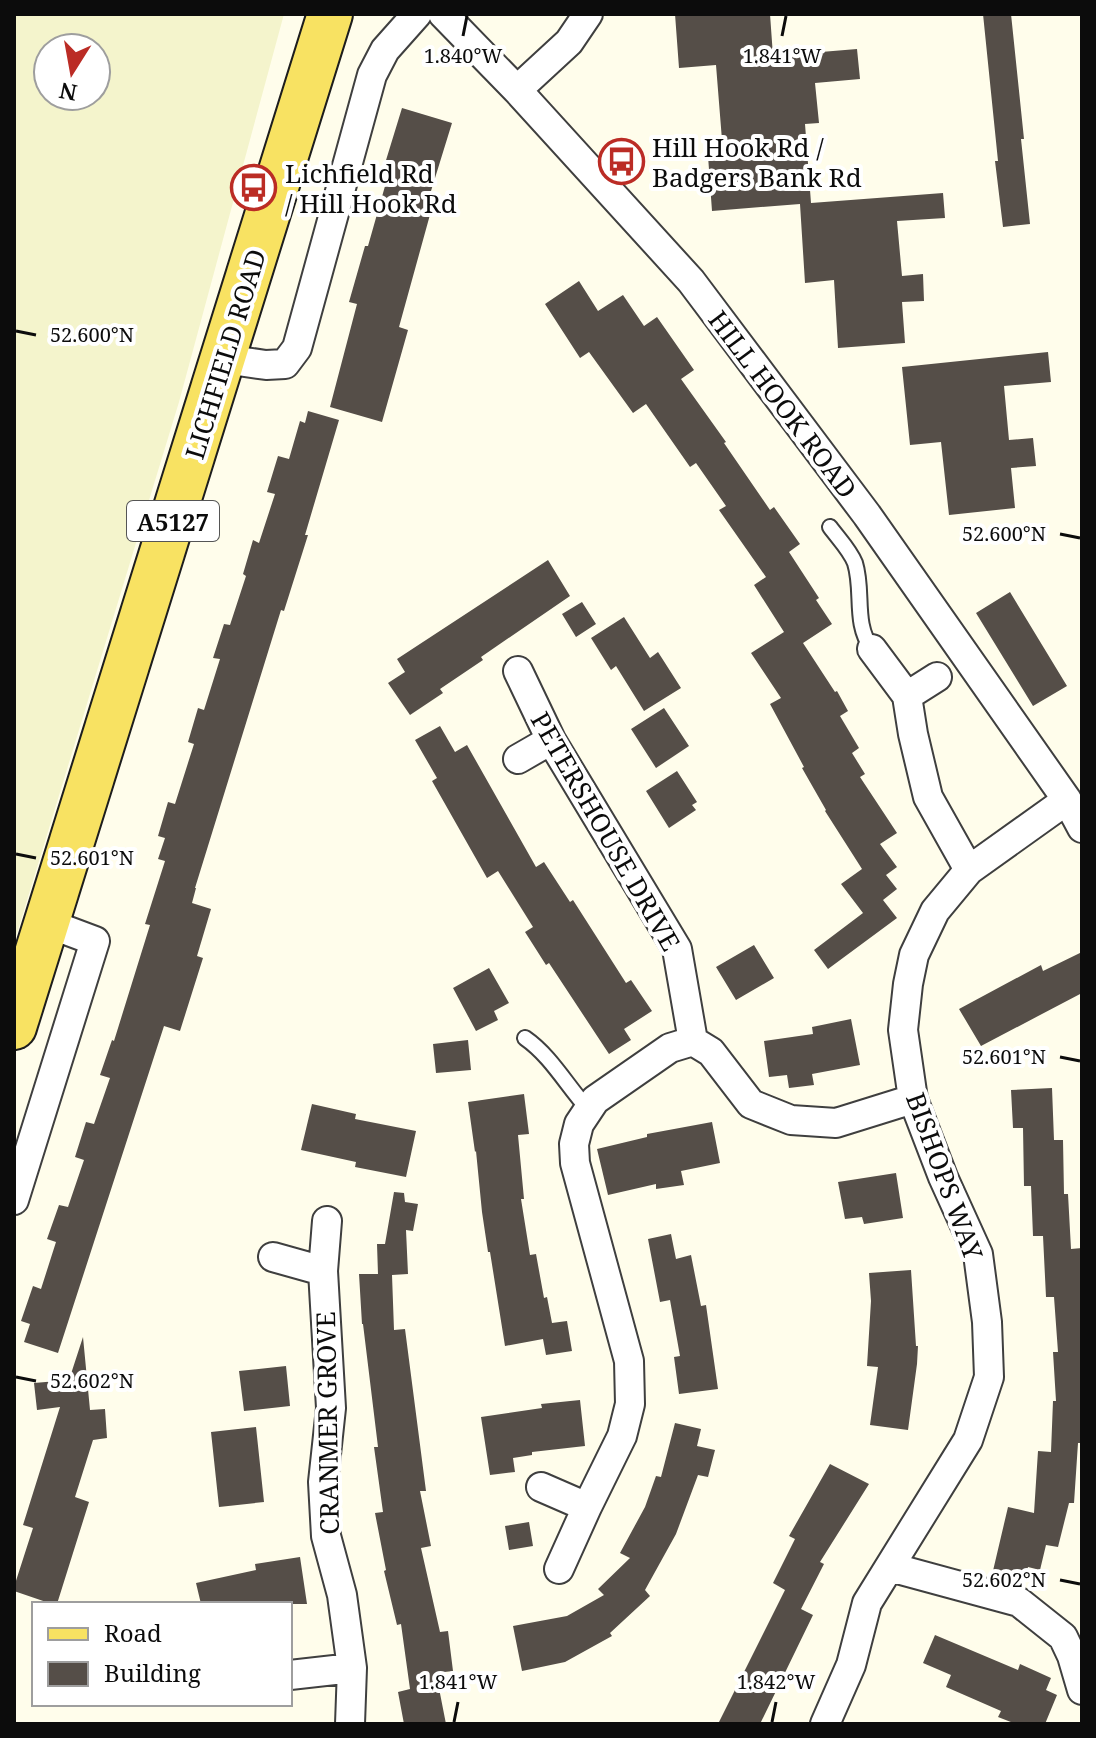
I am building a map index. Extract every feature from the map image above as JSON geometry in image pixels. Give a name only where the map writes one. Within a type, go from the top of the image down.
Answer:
[{"type":"main road","name":"LICHFIELD ROAD","points":[[14,1027],[330,14]]},
{"type":"street","points":[[224,359],[266,365],[285,364],[297,348],[372,75],[385,50],[417,14]]},
{"type":"street","name":"HILL HOOK ROAD","points":[[443,14],[517,90],[691,281],[867,515],[1067,800],[1082,828]]},
{"type":"street","points":[[517,90],[569,42],[588,14]]},
{"type":"street","points":[[872,649],[907,696],[928,797],[969,870]]},
{"type":"street","name":"PETERSHOUSE DRIVE","points":[[518,671],[551,740],[677,949],[693,1041]]},
{"type":"street","points":[[907,696],[937,677]]},
{"type":"street","points":[[518,759],[551,740]]},
{"type":"street","name":"BISHOPS WAY","points":[[825,1724],[851,1665],[867,1603],[968,1440],[989,1377],[987,1322],[978,1254],[943,1177],[913,1099],[903,1030],[914,955],[935,911],[969,870],[1067,800]]},
{"type":"street","points":[[14,1200],[95,941],[47,923]]},
{"type":"street","points":[[559,1569],[622,1436],[630,1404],[629,1361],[575,1163],[574,1144],[579,1124],[588,1109],[595,1100],[670,1048],[693,1041],[711,1052],[751,1104],[791,1120],[836,1123],[913,1099]]},
{"type":"street","name":"CRANMER GROVE","points":[[327,1221],[323,1271],[331,1408],[323,1496],[326,1536],[342,1595],[352,1668],[350,1724]]},
{"type":"street","points":[[273,1257],[323,1271]]},
{"type":"street","points":[[541,1487],[587,1507]]},
{"type":"street","points":[[890,1567],[1019,1602],[1069,1633],[1082,1690]]},
{"type":"street","points":[[292,1675],[352,1668]]},
{"type":"lane","points":[[830,527],[854,559],[860,591],[860,624],[864,639],[872,649]]},
{"type":"lane","points":[[525,1038],[546,1057],[588,1109]]},
{"type":"green space","points":[[14,14],[284,14],[179,402],[14,943]]},
{"type":"building","points":[[675,14],[770,14],[773,56],[857,49],[860,79],[815,83],[819,123],[805,124],[811,203],[943,193],[945,218],[897,221],[902,276],[923,274],[924,301],[902,302],[905,343],[838,348],[834,280],[805,283],[800,204],[712,211],[707,142],[722,140],[716,65],[679,68]]},
{"type":"building","points":[[983,14],[1011,14],[1030,224],[1003,227]]},
{"type":"building","points":[[402,108],[452,123],[431,191],[436,193],[399,327],[408,330],[382,422],[330,407],[357,304],[349,302],[389,172],[383,170]]},
{"type":"building","points":[[579,281],[598,311],[623,295],[644,326],[657,317],[694,370],[681,379],[770,510],[774,507],[800,544],[789,552],[832,624],[803,643],[848,711],[840,716],[859,748],[852,753],[865,774],[860,777],[897,833],[880,844],[897,867],[886,875],[897,889],[883,900],[897,918],[828,969],[814,950],[863,913],[841,884],[862,869],[802,768],[770,704],[781,698],[751,653],[784,632],[754,585],[766,577],[719,510],[726,506],[696,463],[690,467],[646,404],[633,413],[589,352],[580,358],[545,304]]},
{"type":"building","points":[[1048,352],[1051,382],[1004,386],[1009,440],[1033,438],[1036,466],[1011,468],[1015,508],[949,515],[941,442],[910,445],[902,367]]},
{"type":"building","points":[[308,411],[339,420],[305,535],[308,535],[284,611],[281,610],[195,888],[192,903],[211,909],[197,956],[203,958],[180,1031],[164,1026],[58,1353],[24,1342],[30,1324],[21,1321],[33,1286],[41,1289],[56,1242],[47,1239],[59,1205],[68,1207],[84,1160],[75,1157],[86,1122],[94,1124],[110,1078],[100,1075],[114,1041],[150,925],[145,924],[165,861],[158,859],[165,838],[158,836],[168,802],[175,804],[194,744],[188,742],[198,708],[204,710],[220,659],[213,658],[224,624],[230,625],[246,576],[243,574],[253,540],[259,543],[275,494],[267,492],[278,456],[289,459],[300,421],[305,423]]},
{"type":"building","points":[[548,560],[570,596],[481,657],[483,660],[440,689],[443,693],[410,715],[388,683],[405,672],[397,659]]},
{"type":"building","points":[[1010,592],[1067,686],[1033,706],[976,613]]},
{"type":"building","points":[[582,602],[596,624],[576,637],[562,614]]},
{"type":"building","points":[[624,617],[650,658],[658,652],[681,688],[644,711],[616,666],[611,670],[591,638]]},
{"type":"building","points":[[664,708],[689,746],[656,768],[631,729]]},
{"type":"building","points":[[440,726],[455,752],[467,745],[536,867],[544,862],[570,902],[573,900],[626,983],[631,980],[652,1011],[624,1029],[631,1040],[609,1054],[525,932],[533,927],[498,871],[487,878],[432,781],[437,778],[415,740]]},
{"type":"building","points":[[677,771],[697,802],[692,805],[696,810],[669,828],[646,791]]},
{"type":"building","points":[[754,945],[774,978],[736,1000],[716,967]]},
{"type":"building","points":[[1082,952],[1082,993],[981,1046],[959,1009],[1041,965],[1043,971]]},
{"type":"building","points":[[489,968],[509,1003],[494,1011],[498,1020],[476,1031],[453,988]]},
{"type":"building","points":[[851,1019],[860,1065],[812,1074],[814,1085],[789,1088],[787,1075],[769,1077],[764,1041],[813,1034],[812,1027]]},
{"type":"building","points":[[468,1040],[471,1070],[436,1073],[433,1044]]},
{"type":"building","points":[[1052,1088],[1054,1140],[1063,1140],[1064,1194],[1068,1194],[1071,1249],[1082,1248],[1082,1443],[1078,1443],[1074,1503],[1069,1503],[1058,1547],[1046,1545],[1040,1570],[1028,1567],[1024,1582],[992,1575],[1008,1507],[1034,1513],[1038,1451],[1051,1452],[1053,1401],[1056,1401],[1053,1352],[1058,1352],[1054,1297],[1046,1297],[1043,1236],[1033,1236],[1031,1186],[1024,1186],[1023,1128],[1013,1128],[1011,1090]]},
{"type":"building","points":[[524,1094],[529,1134],[518,1135],[524,1199],[521,1199],[530,1255],[536,1254],[552,1323],[567,1321],[572,1351],[546,1355],[543,1339],[505,1346],[488,1252],[468,1102]]},
{"type":"building","points":[[312,1104],[356,1114],[355,1119],[416,1131],[406,1177],[355,1167],[356,1162],[301,1150]]},
{"type":"building","points":[[712,1122],[720,1163],[681,1171],[684,1185],[656,1189],[656,1184],[608,1195],[597,1149],[647,1137],[647,1134]]},
{"type":"building","points":[[896,1173],[903,1218],[864,1224],[862,1217],[845,1219],[838,1182]]},
{"type":"building","points":[[394,1192],[404,1193],[405,1202],[418,1204],[413,1231],[406,1230],[408,1274],[392,1275],[394,1330],[405,1329],[426,1491],[420,1491],[431,1546],[421,1548],[440,1632],[448,1631],[453,1671],[436,1673],[446,1724],[404,1724],[398,1692],[410,1689],[401,1624],[397,1625],[384,1571],[375,1513],[383,1512],[374,1447],[378,1447],[362,1324],[359,1274],[378,1274],[377,1244],[385,1244]]},
{"type":"building","points":[[671,1234],[676,1259],[691,1255],[701,1306],[706,1305],[718,1389],[679,1394],[674,1357],[680,1356],[670,1300],[660,1302],[648,1239]]},
{"type":"building","points":[[911,1270],[918,1346],[908,1430],[870,1425],[878,1367],[867,1366],[871,1301],[869,1273]]},
{"type":"building","points":[[83,1337],[90,1410],[105,1409],[107,1438],[93,1440],[75,1497],[89,1502],[58,1602],[46,1602],[14,1591],[33,1528],[23,1525],[60,1407],[37,1410],[34,1383],[69,1380]]},
{"type":"building","points":[[286,1366],[290,1406],[244,1411],[239,1371]]},
{"type":"building","points":[[580,1400],[585,1446],[532,1452],[532,1455],[513,1458],[515,1472],[490,1475],[481,1417],[542,1408],[541,1404]]},
{"type":"building","points":[[675,1423],[701,1429],[697,1446],[715,1450],[708,1477],[698,1475],[676,1534],[645,1590],[650,1596],[610,1633],[612,1636],[565,1662],[522,1671],[513,1626],[567,1616],[604,1595],[598,1589],[630,1558],[620,1553],[645,1507],[656,1476],[661,1477]]},
{"type":"building","points":[[256,1427],[264,1502],[219,1507],[211,1432]]},
{"type":"building","points":[[830,1464],[869,1484],[820,1562],[824,1564],[801,1609],[813,1615],[760,1724],[718,1724],[785,1590],[773,1583],[795,1539],[789,1536]]},
{"type":"building","points":[[529,1522],[533,1546],[509,1550],[505,1526]]},
{"type":"building","points":[[300,1557],[307,1604],[201,1602],[196,1583],[256,1570],[255,1564]]},
{"type":"building","points":[[935,1635],[1018,1670],[1020,1664],[1051,1678],[1046,1690],[1057,1695],[1045,1724],[1016,1724],[998,1717],[1001,1711],[946,1687],[951,1675],[923,1663]]},
{"type":"place","name":"Hill Hook Rd / Badgers Bank Rd","points":[[621,162]]},
{"type":"place","name":"Lichfield Rd / Hill Hook Rd","points":[[254,188]]}]
